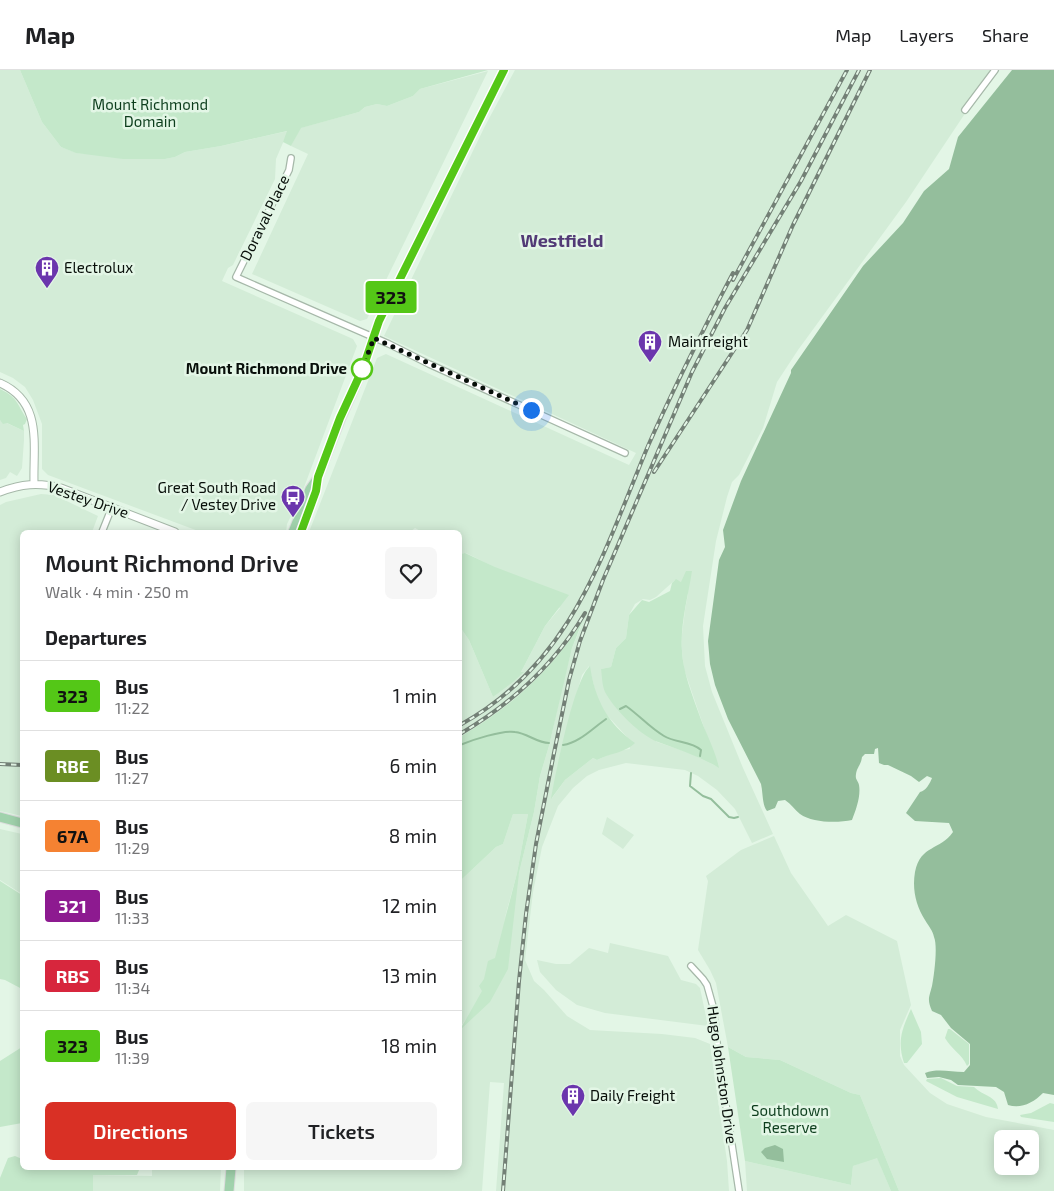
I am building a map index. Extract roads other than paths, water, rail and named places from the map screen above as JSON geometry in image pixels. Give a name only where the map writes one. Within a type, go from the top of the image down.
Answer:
[{"type":"main road","points":[[294,530],[310,489],[318,477],[382,315],[504,70]]},
{"type":"main road","points":[[302,530],[316,491],[318,477]]},
{"type":"main road","points":[[0,818],[20,823]]},
{"type":"main road","points":[[230,1170],[230,1191]]},
{"type":"street","points":[[965,110],[995,70]]},
{"type":"street","name":"Doraval Place","points":[[291,158],[289,170],[236,277],[374,338]]},
{"type":"street","points":[[374,338],[625,453]]},
{"type":"street","points":[[0,383],[17,393],[26,403],[30,413],[33,428],[34,483]]},
{"type":"street","name":"Vestey Drive","points":[[0,492],[18,485],[34,483],[61,488],[170,530]]},
{"type":"street","points":[[103,530],[112,507]]},
{"type":"street","name":"Hugo Johnston Drive","points":[[691,966],[707,984],[714,1010],[718,1053],[739,1191]]},
{"type":"waterway","points":[[620,709],[626,706],[664,736],[697,747],[701,750],[700,756]]},
{"type":"waterway","points":[[563,745],[580,738],[606,719]]},
{"type":"waterway","points":[[462,744],[503,732],[519,733],[549,743]]},
{"type":"waterway","points":[[691,773],[690,786],[703,796],[711,799],[729,817],[738,817]]},
{"type":"railway","points":[[733,280],[847,70]]},
{"type":"railway","points":[[503,1191],[526,914],[536,844],[553,758],[569,680],[580,641],[603,580],[692,372],[725,308],[801,181],[859,70]]},
{"type":"railway","points":[[654,472],[747,330],[793,225],[870,70]]},
{"type":"railway","points":[[462,724],[498,700],[530,671],[557,638],[579,604],[598,566],[668,402],[733,273]]},
{"type":"railway","points":[[462,733],[497,710],[546,666],[573,632],[585,613]]},
{"type":"railway","points":[[0,764],[20,765]]},
{"type":"place","name":"Electrolux","points":[[47,289]]},
{"type":"place","name":"Mainfreight","points":[[650,363]]},
{"type":"place","name":"Mount Richmond Drive","points":[[362,369]]},
{"type":"place","name":"Great South Road / Vestey Drive","points":[[293,518]]},
{"type":"place","name":"Daily Freight","points":[[573,1117]]},
{"type":"district","name":"Westfield","points":[[562,241]]},
{"type":"park label","name":"Mount Richmond Domain","points":[[150,114]]},
{"type":"park label","name":"Southdown Reserve","points":[[790,1120]]}]
